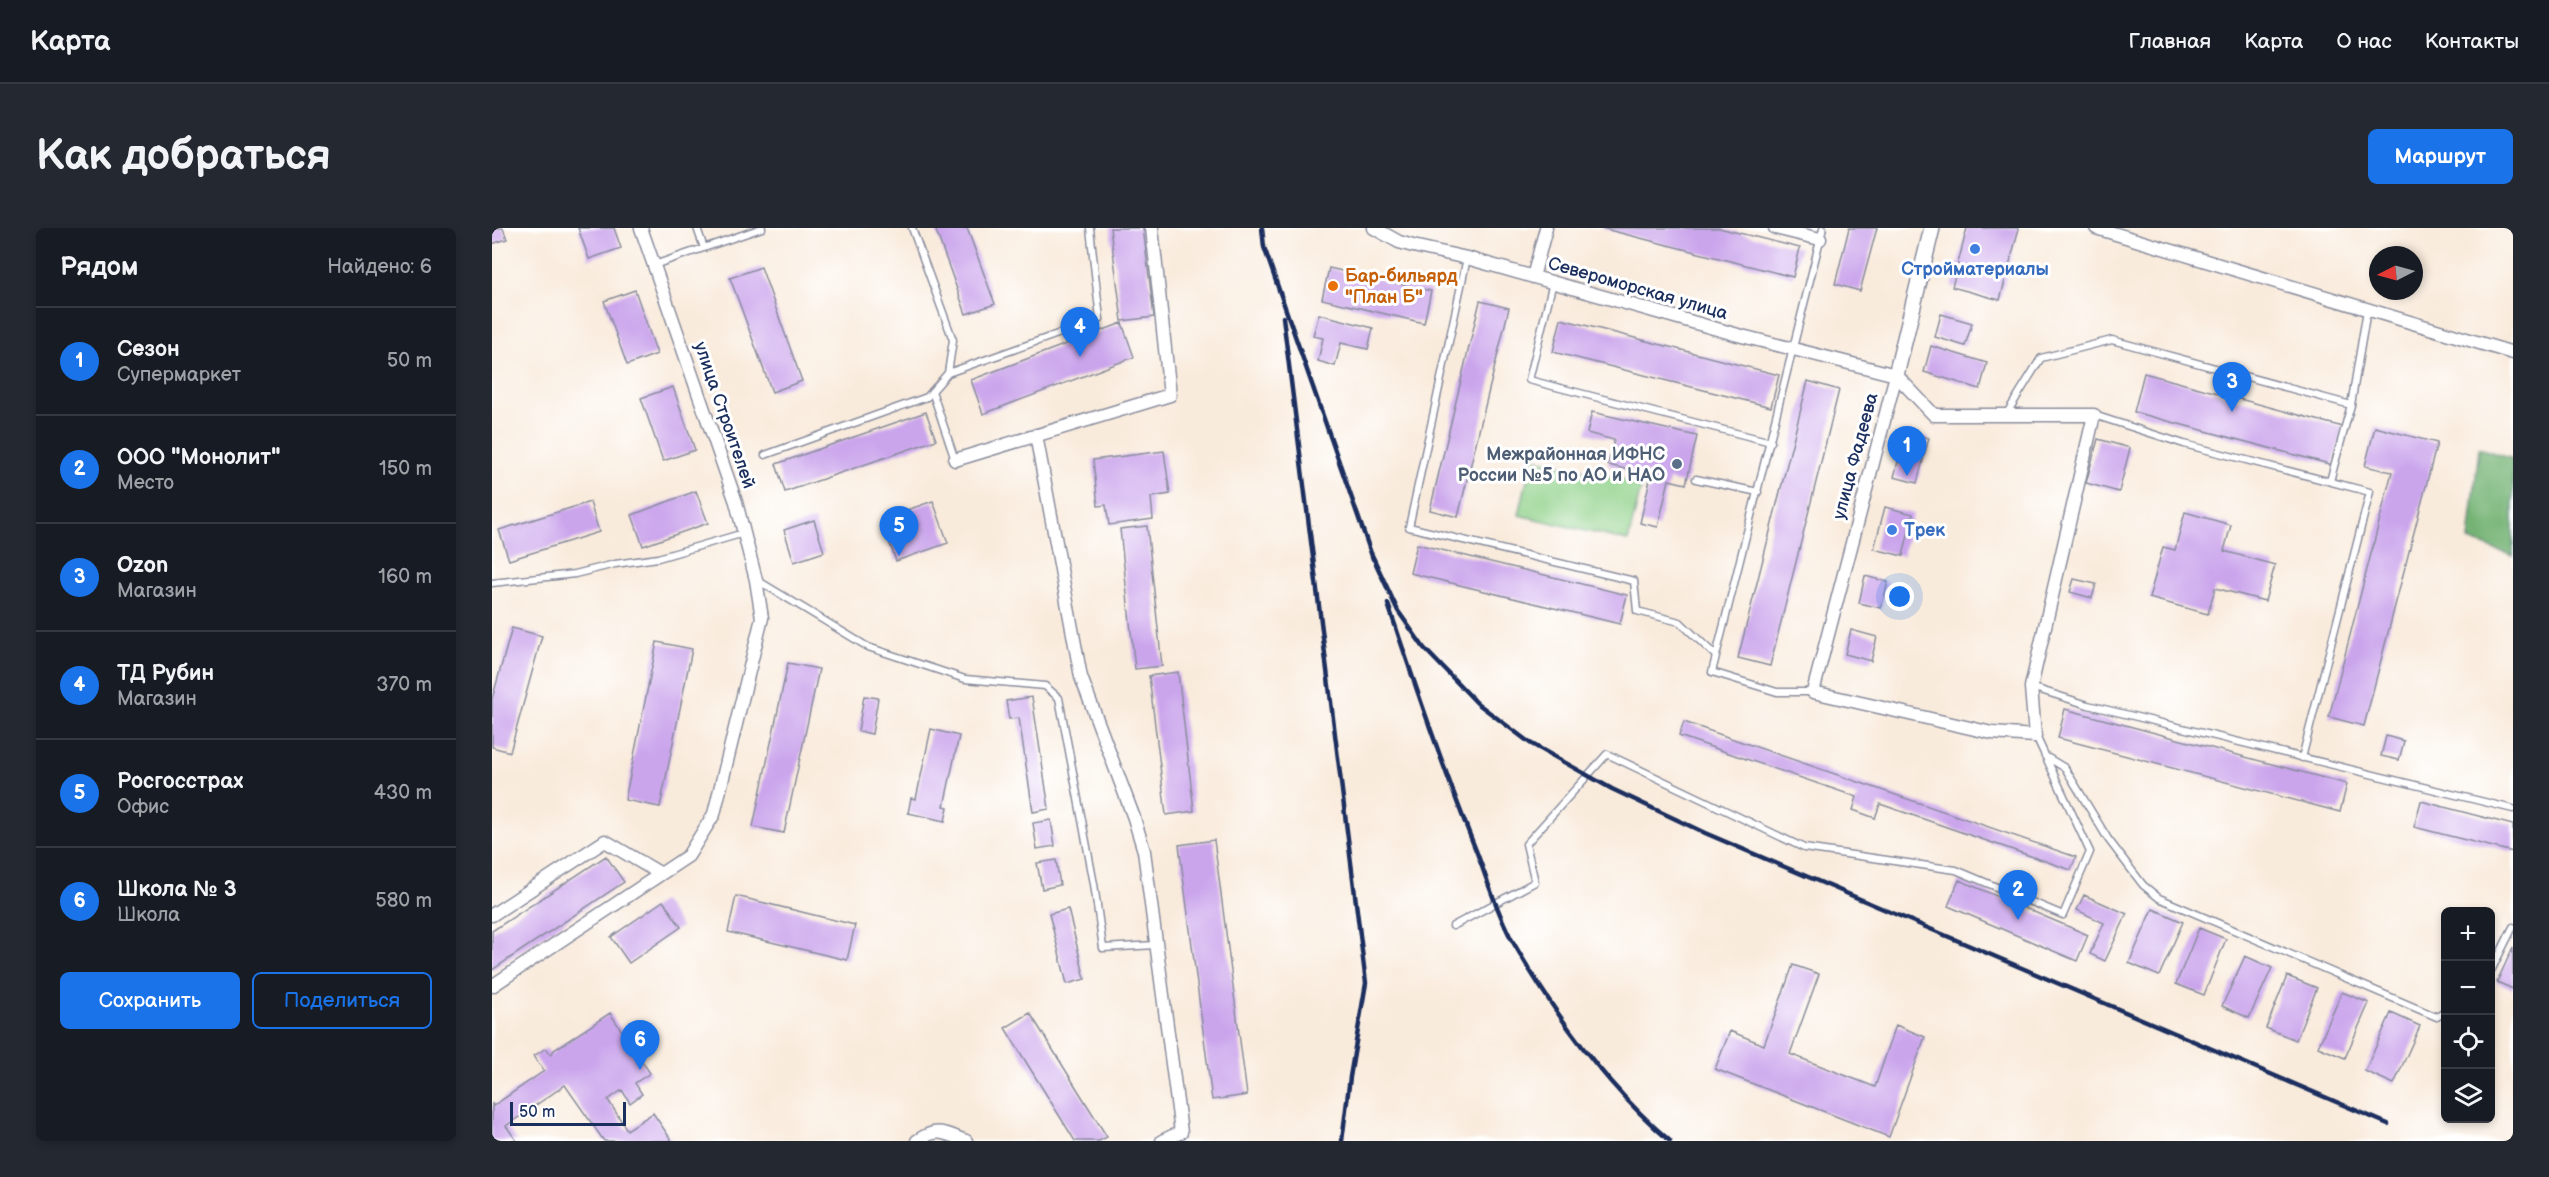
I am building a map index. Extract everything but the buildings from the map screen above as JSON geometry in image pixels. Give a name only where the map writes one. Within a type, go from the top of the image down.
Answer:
[{"type":"street","name":"улица Строителей","points":[[641,228],[736,502],[756,580],[762,618],[714,814],[688,856],[661,874]]},
{"type":"street","points":[[955,460],[1170,395],[1152,228]]},
{"type":"street","name":"Североморская улица","points":[[1374,228],[1400,242],[1553,281],[1793,349],[1896,375]]},
{"type":"street","points":[[1533,277],[1546,228]]},
{"type":"street","points":[[1775,228],[1821,234]]},
{"type":"street","name":"улица Фадеева","points":[[1813,692],[1932,228]]},
{"type":"street","points":[[2096,228],[2513,353]]},
{"type":"street","points":[[1813,692],[1992,733],[2036,736],[2031,687],[2094,415],[2007,413],[1934,415],[1896,375]]},
{"type":"street","points":[[1036,435],[1081,677],[1134,818],[1144,851],[1181,1132],[1162,1141]]},
{"type":"street","points":[[492,915],[605,841],[661,874],[492,986]]},
{"type":"street","points":[[917,1141],[927,1134],[941,1131],[966,1141]]},
{"type":"lane","points":[[697,228],[704,248]]},
{"type":"lane","points":[[654,265],[762,228]]},
{"type":"lane","points":[[912,228],[953,340],[948,373]]},
{"type":"lane","points":[[765,455],[927,397],[948,373],[1100,318],[1090,228]]},
{"type":"lane","points":[[1813,692],[1776,692],[1712,672],[1821,234]]},
{"type":"lane","points":[[1467,258],[1409,527],[1634,582],[1637,611],[1680,622],[1716,656]]},
{"type":"lane","points":[[1553,281],[1529,380],[1771,442]]},
{"type":"lane","points":[[2330,481],[2350,405],[2367,310]]},
{"type":"lane","points":[[2007,413],[2041,358],[2112,340],[2350,405]]},
{"type":"lane","points":[[932,391],[955,460]]},
{"type":"lane","points":[[2094,415],[2184,444],[2370,492],[2301,758]]},
{"type":"lane","points":[[1696,479],[1758,492]]},
{"type":"lane","points":[[492,583],[575,574],[615,564],[658,558],[744,533]]},
{"type":"lane","points":[[756,580],[868,647],[965,680],[1045,686],[1059,698],[1094,884],[1103,948],[1156,945]]},
{"type":"lane","points":[[2031,687],[2088,705],[2513,810]]},
{"type":"lane","points":[[1453,926],[1535,882],[1526,844],[1607,754],[1804,848],[1956,870],[2063,915],[2090,852],[2036,736]]},
{"type":"lane","points":[[2044,755],[2065,768],[2108,839],[2143,885],[2159,898],[2437,1017],[2441,1014]]},
{"type":"lane","points":[[2495,963],[2513,927]]},
{"type":"green space","points":[[2479,448],[2513,459],[2513,556],[2469,540]]},
{"type":"green space","points":[[1532,458],[1642,484],[1628,541],[1519,515]]},
{"type":"railway","points":[[1262,228],[1264,247],[1373,559]]},
{"type":"railway","points":[[1283,317],[1366,983],[1342,1141]]},
{"type":"railway","points":[[1371,553],[1398,611],[1424,648],[1477,703],[1530,743],[1612,789],[1705,833],[2388,1124]]},
{"type":"railway","points":[[1388,604],[1453,791],[1498,910],[1513,942],[1546,996],[1584,1048],[1625,1098],[1670,1141]]},
{"type":"place","name":"Стройматериалы","points":[[1975,249]]},
{"type":"place","name":"Бар-бильярд \"План Б\"","points":[[1333,286]]},
{"type":"place","name":"ТД Рубин","points":[[1080,357]]},
{"type":"place","name":"Ozon","points":[[2232,412]]},
{"type":"place","name":"Межрайонная ИФНС России №5 по АО и НАО","points":[[1677,464]]},
{"type":"place","name":"Сезон","points":[[1907,476]]},
{"type":"place","name":"Трек","points":[[1892,530]]},
{"type":"place","name":"Росгосстрах","points":[[899,556]]},
{"type":"place","name":"ООО \"Монолит\"","points":[[2018,920]]},
{"type":"place","name":"Школа № 3","points":[[640,1070]]}]
